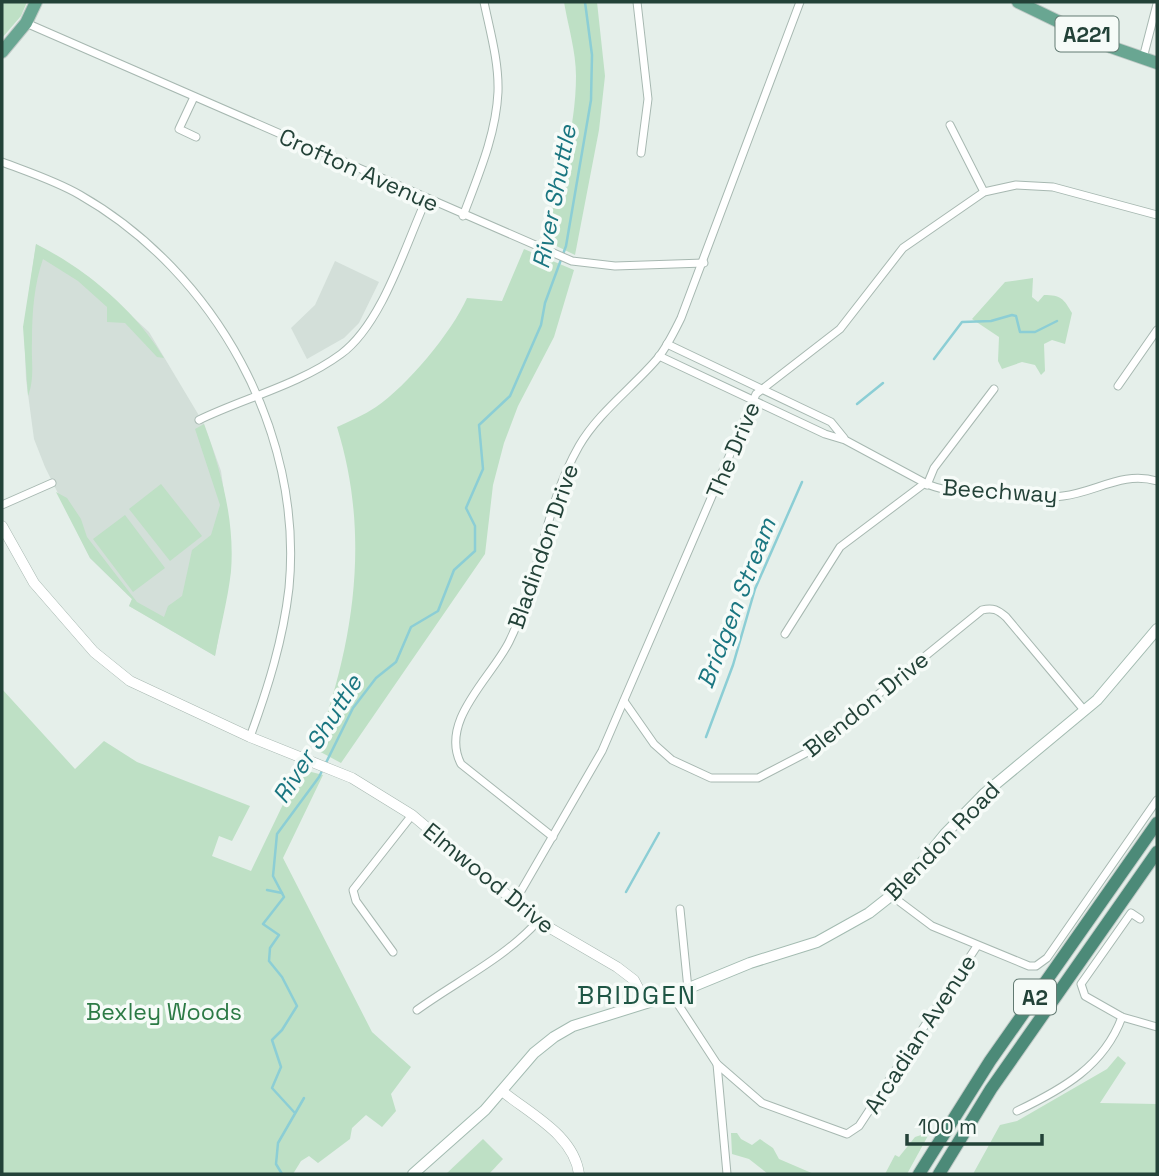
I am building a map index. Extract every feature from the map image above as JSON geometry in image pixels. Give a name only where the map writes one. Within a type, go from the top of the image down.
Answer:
[{"type":"highway","name":"A2","points":[[919,1174],[982,1072],[1157,823]]},
{"type":"highway","name":"A2","points":[[940,1174],[991,1089],[1157,852]]},
{"type":"main road","points":[[2,52],[26,23],[36,2]]},
{"type":"main road","name":"A221","points":[[1018,2],[1111,47],[1157,62]]},
{"type":"main road","name":"Blendon Road","points":[[414,1174],[502,1091],[526,1061],[554,1037],[573,1026],[672,995],[750,963],[835,934],[892,896],[965,813],[1109,688],[1157,629]]},
{"type":"street","points":[[463,216],[494,128],[498,92],[496,64],[484,2]]},
{"type":"street","points":[[637,2],[648,99],[641,153]]},
{"type":"street","name":"Bladindon Drive","points":[[553,837],[461,764],[456,755],[456,726],[519,622],[534,579],[548,522],[577,449],[587,432],[659,356],[667,344],[704,263],[800,2]]},
{"type":"street","points":[[1143,58],[1157,4]]},
{"type":"street","name":"Crofton Avenue","points":[[26,23],[562,258],[577,263],[614,266],[704,263]]},
{"type":"street","points":[[194,97],[179,129],[196,137]]},
{"type":"street","points":[[950,125],[984,192]]},
{"type":"street","points":[[2,162],[80,196],[159,254],[189,285],[213,319],[235,351],[257,395],[279,464],[289,526],[289,586],[281,639],[250,737]]},
{"type":"street","name":"The Drive","points":[[514,903],[587,781],[624,701],[752,400],[761,389],[840,330],[904,248],[984,192],[1016,185],[1053,187],[1157,215]]},
{"type":"street","points":[[198,420],[318,368],[342,354],[362,334],[377,308],[426,200]]},
{"type":"street","points":[[1118,386],[1157,330]]},
{"type":"street","points":[[667,344],[831,422],[845,440]]},
{"type":"street","points":[[659,356],[845,440],[926,484],[934,468],[994,389]]},
{"type":"street","name":"Beechway","points":[[785,634],[840,547],[926,484],[943,491],[1046,497],[1070,495],[1119,479],[1157,481]]},
{"type":"street","points":[[2,505],[52,483]]},
{"type":"street","name":"Elmwood Drive","points":[[2,526],[34,583],[94,652],[130,681],[250,737],[337,771],[412,815],[538,921],[617,967],[635,981],[646,1003]]},
{"type":"street","name":"Blendon Drive","points":[[624,701],[654,744],[672,760],[711,778],[758,778],[806,753],[982,610],[989,608],[1000,611],[1006,617],[1084,710]]},
{"type":"street","points":[[892,896],[918,919],[977,946],[1029,966],[1044,961],[1157,800]]},
{"type":"street","points":[[393,952],[356,901],[353,890],[412,815]]},
{"type":"street","points":[[680,909],[688,989]]},
{"type":"street","points":[[1140,919],[1131,913],[1081,985],[1085,996],[1122,1017],[1157,1027]]},
{"type":"street","points":[[417,1010],[515,946],[538,921]]},
{"type":"street","name":"Arcadian Avenue","points":[[672,995],[717,1064],[771,1108],[836,1131],[854,1131],[977,946]]},
{"type":"street","points":[[1017,1111],[1052,1094],[1088,1069],[1115,1036],[1122,1017]]},
{"type":"street","points":[[717,1064],[727,1174]]},
{"type":"street","points":[[502,1091],[563,1140],[574,1157],[579,1174]]},
{"type":"shaded area","points":[[36,244],[89,277],[149,332],[204,424],[221,471],[229,527],[231,570],[215,656],[129,606],[132,599],[90,558],[45,467],[34,439],[26,379],[24,327]]},
{"type":"shaded area","points":[[335,261],[379,282],[359,323],[344,338],[307,359],[291,328],[315,305]]},
{"type":"green space","points":[[2,2],[27,2],[21,16],[2,38]]},
{"type":"green space","points":[[564,2],[597,2],[605,76],[599,130],[575,255],[544,240],[565,159],[575,96],[575,57]]},
{"type":"green space","points":[[36,244],[91,278],[108,292],[139,323],[164,358],[157,357],[125,323],[107,322],[107,307],[78,281],[43,259],[34,299],[32,376],[28,396],[23,327]]},
{"type":"green space","points":[[524,249],[574,270],[554,337],[518,406],[504,443],[493,485],[485,554],[341,763],[315,749],[340,670],[353,590],[353,509],[337,427],[376,407],[401,386],[440,342],[467,298],[502,301]]},
{"type":"green space","points":[[1033,278],[1032,297],[1038,302],[1044,295],[1058,297],[1072,313],[1065,344],[1052,340],[1044,344],[1045,371],[1041,375],[1035,365],[1022,362],[1002,369],[998,361],[999,337],[972,319],[1005,282]]},
{"type":"green space","points":[[204,424],[221,478],[229,515],[232,552],[230,582],[215,656],[129,606],[132,599],[90,558],[56,492],[67,498],[81,519],[87,537],[137,602],[164,617],[168,606],[182,596],[192,550],[211,535],[220,505],[195,429]]},
{"type":"green space","points":[[161,484],[202,536],[170,561],[129,509]]},
{"type":"green space","points":[[125,515],[165,568],[133,592],[93,539]]},
{"type":"green space","name":"Bexley Woods","points":[[2,689],[75,769],[104,741],[137,762],[250,806],[232,841],[219,836],[212,856],[251,871],[300,769],[323,775],[283,858],[372,1032],[411,1067],[391,1094],[396,1111],[382,1127],[366,1115],[352,1128],[350,1139],[318,1163],[309,1156],[301,1161],[293,1174],[2,1174]]},
{"type":"green space","points":[[1118,1056],[1126,1063],[1100,1103],[1157,1104],[1157,1174],[973,1174],[1000,1125],[1017,1121],[1107,1069]]},
{"type":"green space","points":[[930,1132],[907,1174],[885,1174],[895,1155],[899,1157],[915,1137]]},
{"type":"green space","points":[[731,1133],[737,1133],[741,1139],[752,1145],[760,1139],[773,1148],[779,1159],[814,1174],[768,1174],[749,1159],[732,1154]]},
{"type":"green space","points":[[483,1139],[503,1159],[489,1174],[446,1174]]},
{"type":"waterway","name":"River Shuttle","points":[[294,1112],[272,1088],[281,1067],[272,1040],[282,1030],[297,1006],[282,977],[269,961],[270,948],[279,935],[263,924],[284,897],[273,876],[277,834],[319,777],[353,708],[376,678],[396,662],[411,627],[438,611],[454,570],[475,551],[475,526],[466,508],[483,469],[479,425],[510,396],[541,325],[545,303],[566,246],[591,100],[592,55],[585,2]]},
{"type":"waterway","name":"Bridgen Stream","points":[[934,359],[962,322],[991,321],[1012,315],[1016,316],[1020,332],[1035,332],[1057,321]]},
{"type":"waterway","name":"Bridgen Stream","points":[[857,404],[883,383]]},
{"type":"waterway","name":"Bridgen Stream","points":[[706,737],[733,665],[755,589],[802,482]]},
{"type":"waterway","name":"Bridgen Stream","points":[[626,892],[659,833]]},
{"type":"waterway","points":[[267,890],[282,893]]},
{"type":"waterway","name":"River Shuttle","points":[[282,1174],[276,1164],[278,1143],[304,1098]]},
{"type":"district","name":"BRIDGEN","points":[[637,995]]}]
